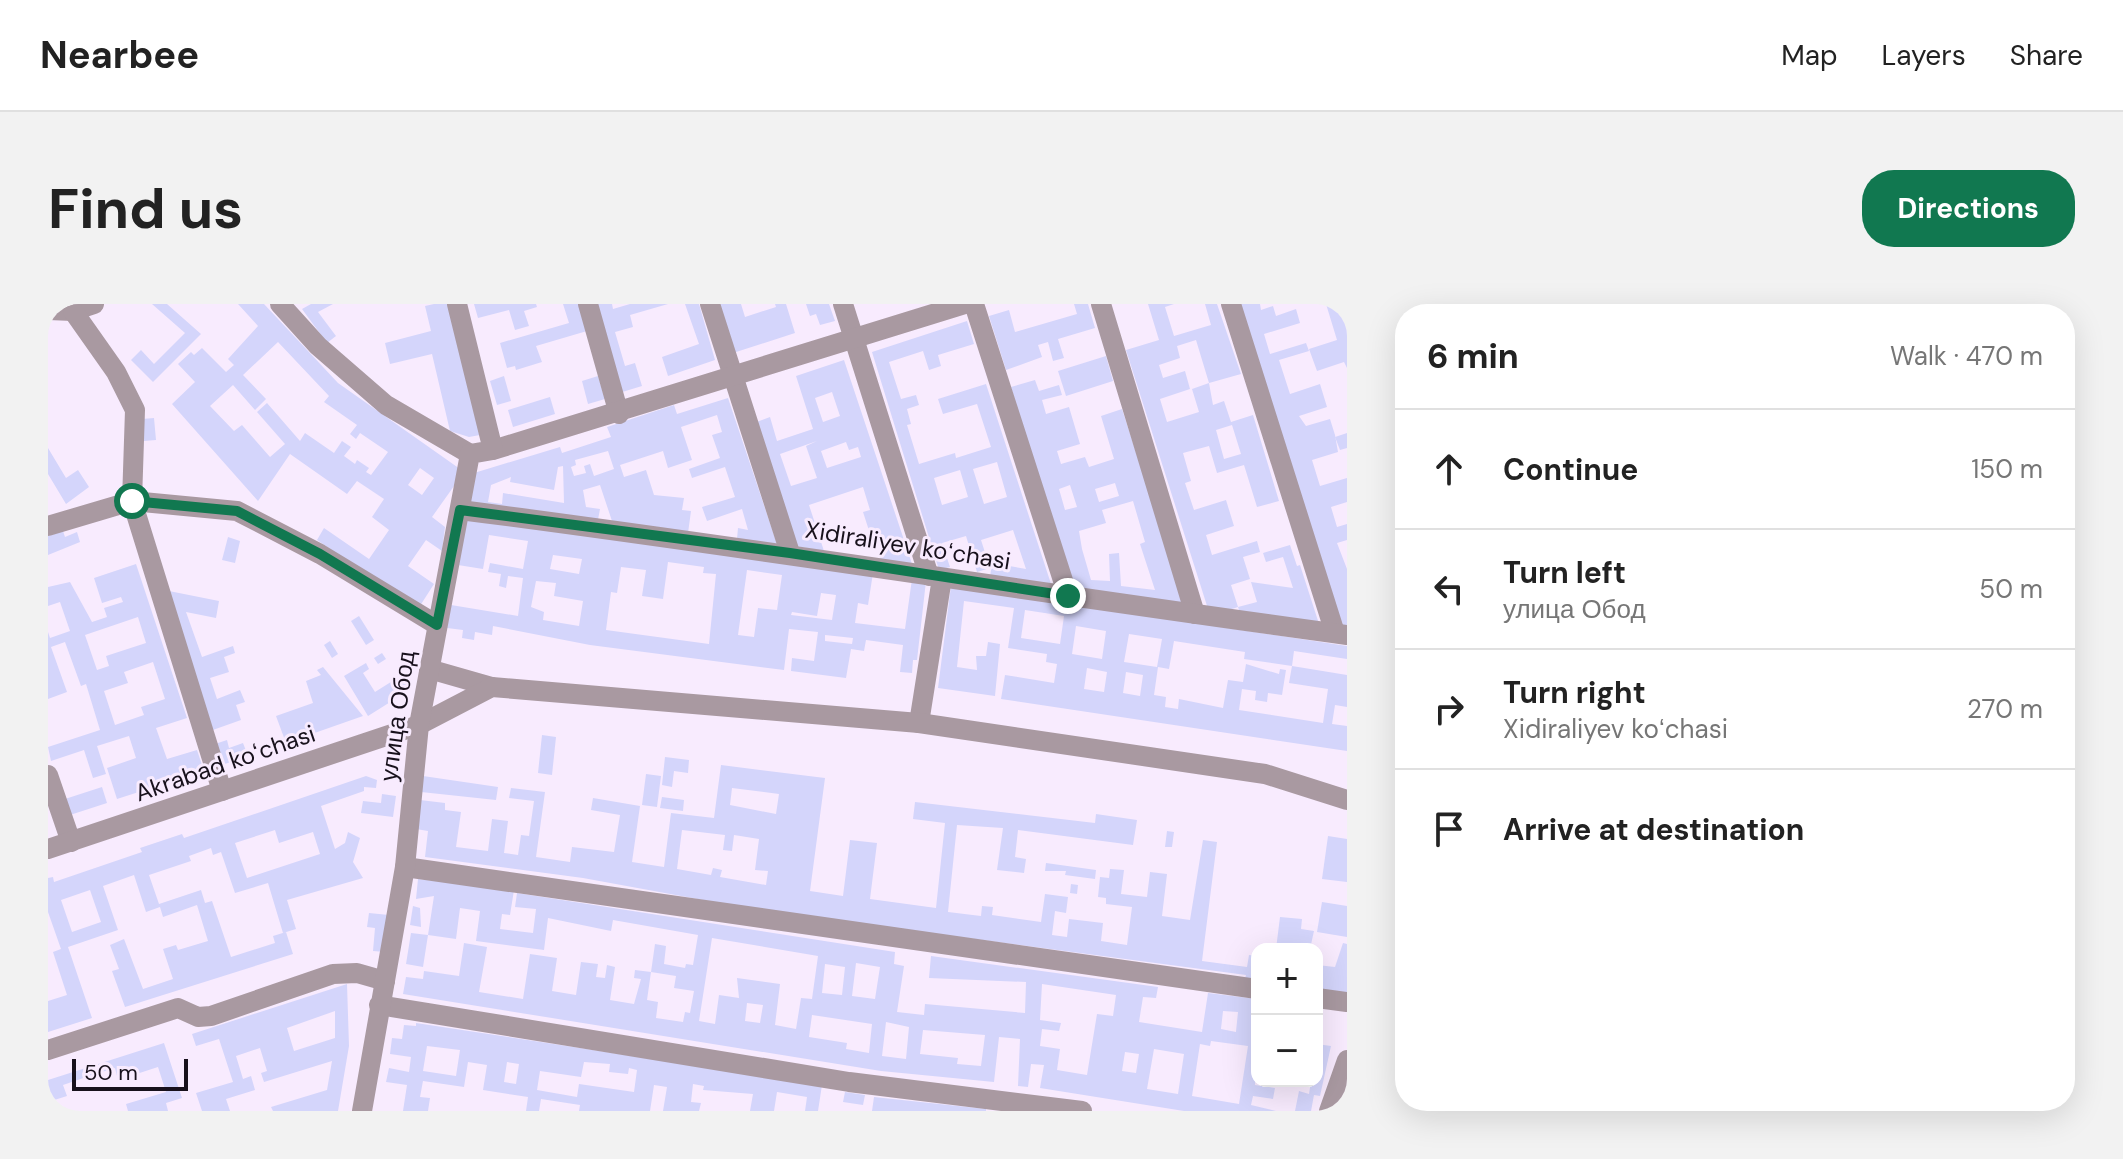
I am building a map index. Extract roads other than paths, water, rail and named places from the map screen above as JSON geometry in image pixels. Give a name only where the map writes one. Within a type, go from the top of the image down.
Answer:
[{"type":"street","points":[[48,310],[73,311],[94,304]]},
{"type":"street","points":[[280,304],[318,346],[386,405],[470,454],[619,414],[965,304]]},
{"type":"street","points":[[457,304],[493,450]]},
{"type":"street","points":[[588,304],[619,414]]},
{"type":"street","points":[[710,304],[790,553]]},
{"type":"street","points":[[843,304],[935,577],[919,723]]},
{"type":"street","points":[[974,304],[1068,596]]},
{"type":"street","points":[[1101,304],[1195,614]]},
{"type":"street","points":[[1231,304],[1341,634]]},
{"type":"street","points":[[73,311],[116,372],[135,410],[132,501],[222,791]]},
{"type":"street","name":"улица Обод","points":[[362,1111],[405,867],[419,725],[470,454]]},
{"type":"street","points":[[48,526],[132,501],[237,511],[320,554],[437,625]]},
{"type":"street","name":"Xidiraliyev koʻchasi","points":[[460,510],[790,553],[935,577],[1341,634]]},
{"type":"street","points":[[429,669],[492,687],[919,723],[1265,774],[1347,800]]},
{"type":"street","name":"Akrabad koʻchasi","points":[[48,849],[419,725],[492,687]]},
{"type":"street","points":[[48,775],[71,842]]},
{"type":"street","points":[[405,867],[1251,988]]},
{"type":"street","points":[[48,1050],[178,1008],[198,1017],[211,1016],[333,974],[357,973],[385,981]]},
{"type":"street","points":[[1323,999],[1347,1002]]},
{"type":"street","points":[[379,1005],[849,1082],[1082,1111]]},
{"type":"street","points":[[1329,1111],[1347,1060]]}]
